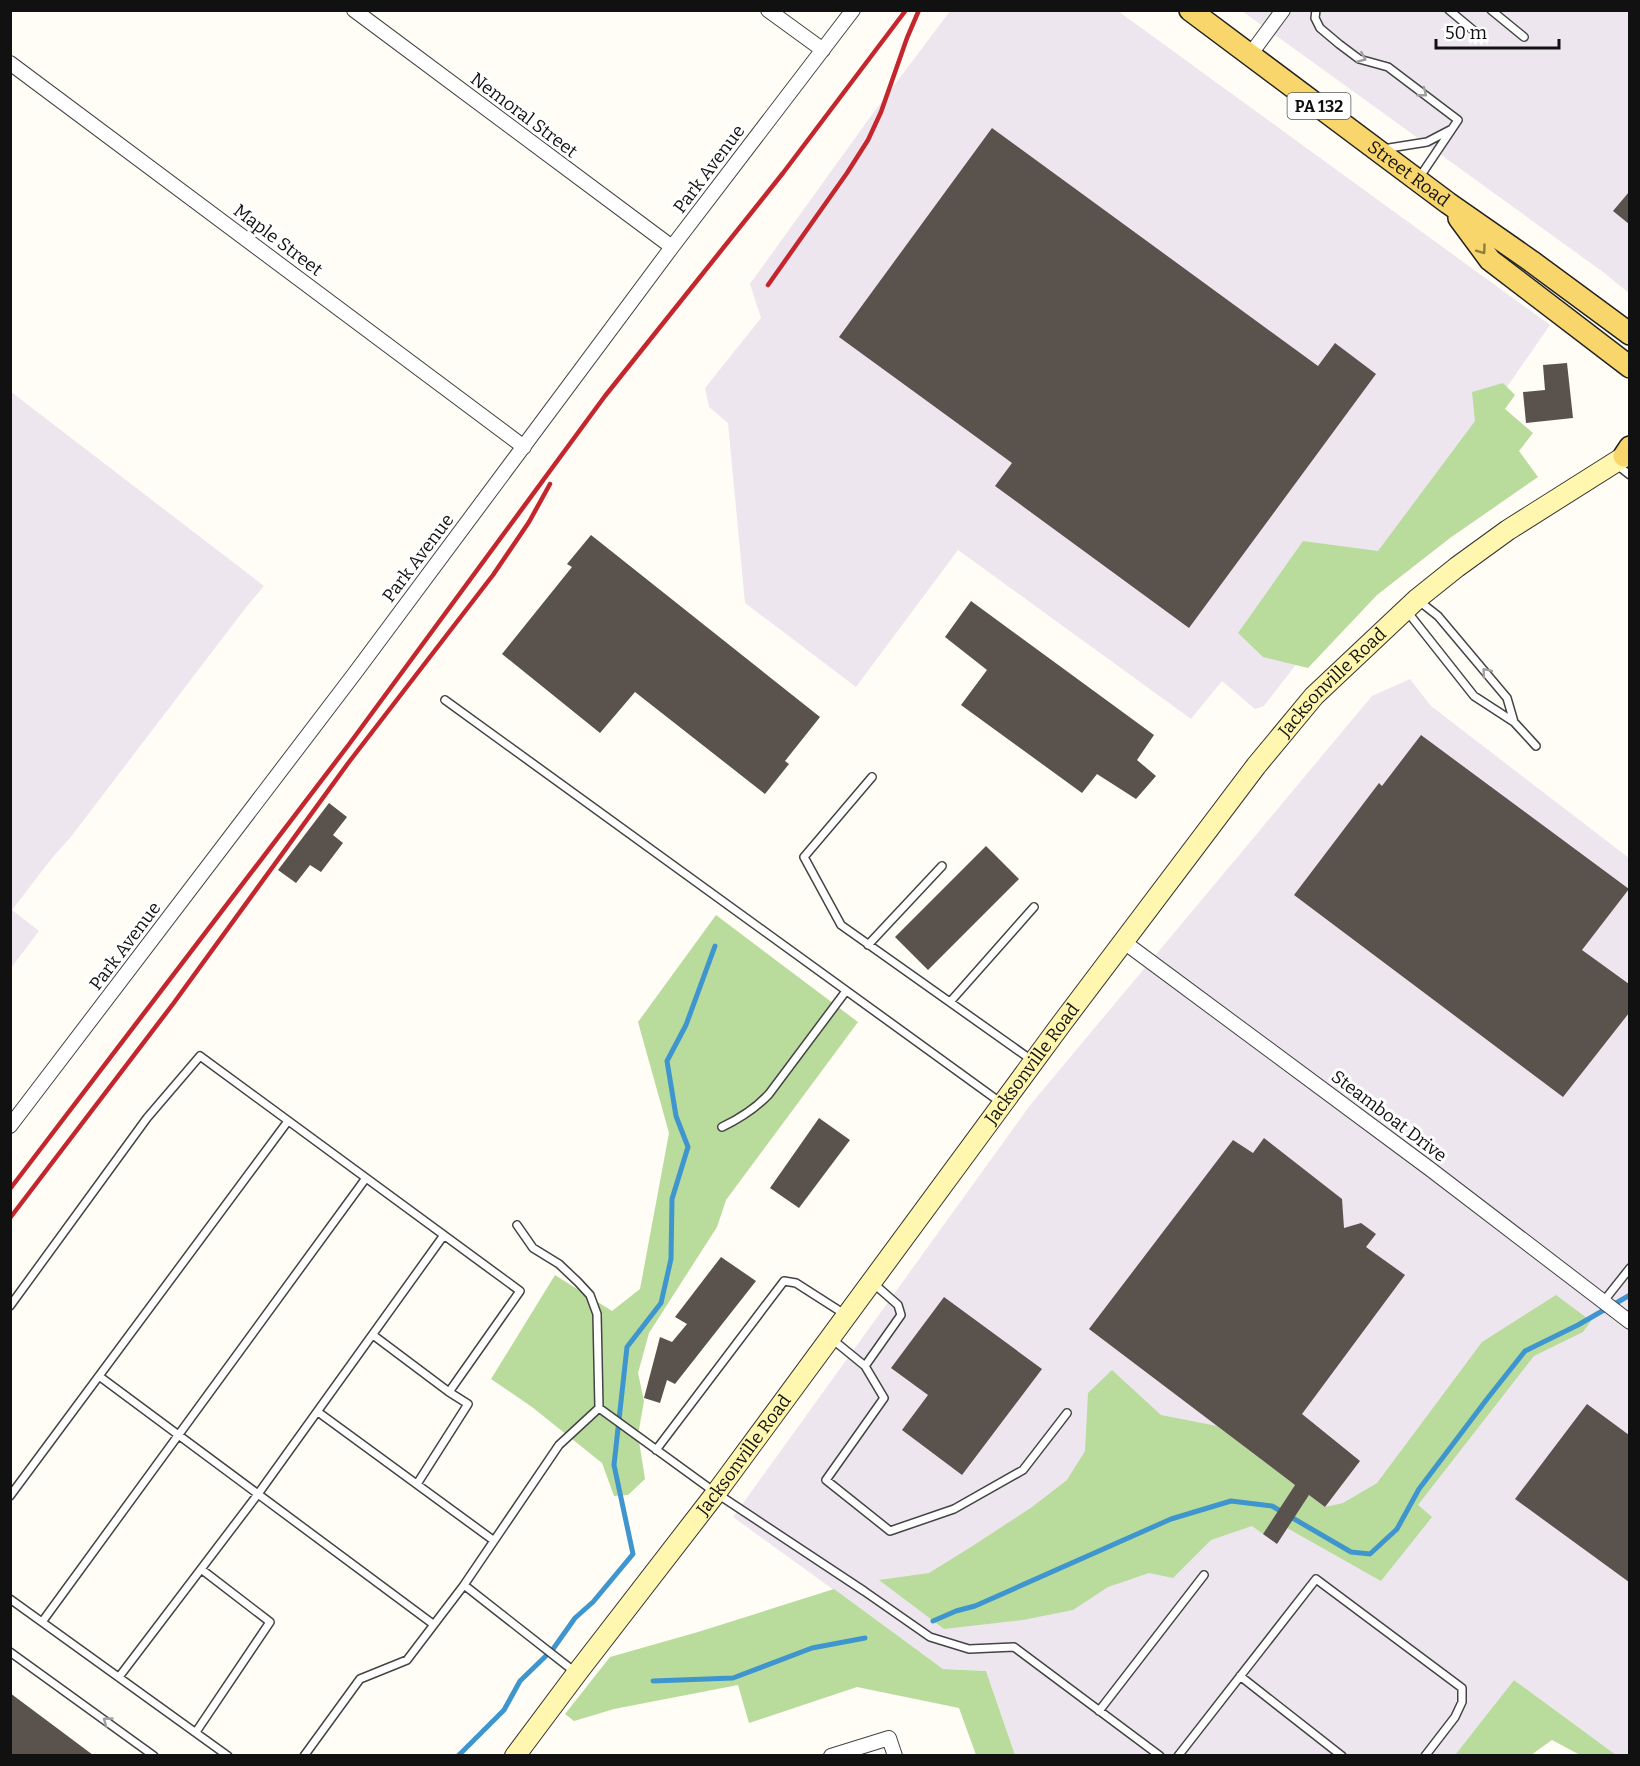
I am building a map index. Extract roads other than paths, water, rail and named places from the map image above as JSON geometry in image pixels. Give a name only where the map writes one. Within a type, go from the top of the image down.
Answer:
[{"type":"main road","name":"Street Road","points":[[1190,10],[1448,203],[1532,261],[1629,334]]},
{"type":"main road","points":[[1448,203],[1490,260],[1629,367]]},
{"type":"main road","name":"Jacksonville Road","points":[[515,1755],[716,1493],[1062,1023],[1256,766],[1314,696],[1412,605],[1472,555],[1508,530],[1625,459]]},
{"type":"street","name":"Nemoral Street","points":[[354,10],[672,248]]},
{"type":"street","points":[[768,10],[823,50]]},
{"type":"street","name":"Park Avenue","points":[[10,1126],[355,673],[853,10]]},
{"type":"street","points":[[1250,55],[1283,10]]},
{"type":"street","name":"Maple Street","points":[[10,63],[524,447]]},
{"type":"street","name":"Steamboat Drive","points":[[1124,942],[1430,1169],[1629,1322]]},
{"type":"street","points":[[831,1755],[889,1738],[895,1755]]},
{"type":"lane","points":[[1316,10],[1315,18],[1320,28],[1339,44],[1359,59],[1388,67],[1458,120],[1418,180]]},
{"type":"lane","points":[[1449,10],[1473,30]]},
{"type":"lane","points":[[1491,10],[1524,37]]},
{"type":"lane","points":[[1377,150],[1426,142],[1452,128]]},
{"type":"lane","points":[[1412,605],[1474,696],[1514,722],[1536,746]]},
{"type":"lane","points":[[1412,605],[1438,616],[1507,698],[1514,722]]},
{"type":"lane","points":[[446,700],[1003,1104]]},
{"type":"lane","points":[[872,777],[804,857],[842,926],[1035,1061]]},
{"type":"lane","points":[[868,945],[942,866]]},
{"type":"lane","points":[[950,1002],[1034,907]]},
{"type":"lane","points":[[722,1127],[742,1118],[769,1094],[846,991]]},
{"type":"lane","points":[[10,1305],[147,1118],[200,1056],[520,1291],[449,1392]]},
{"type":"lane","points":[[10,1496],[288,1121]]},
{"type":"lane","points":[[42,1622],[366,1178]]},
{"type":"lane","points":[[304,1755],[360,1679],[407,1660],[464,1585],[559,1445],[599,1408],[597,1314],[590,1295],[559,1264],[533,1248],[517,1225]]},
{"type":"lane","points":[[119,1677],[258,1494],[444,1235]]},
{"type":"lane","points":[[1604,1302],[1629,1268]]},
{"type":"lane","points":[[656,1450],[784,1281],[796,1283],[846,1315]]},
{"type":"lane","points":[[865,1366],[901,1315],[898,1305],[871,1282]]},
{"type":"lane","points":[[373,1335],[468,1404],[417,1484]]},
{"type":"lane","points":[[830,1338],[865,1366],[884,1398],[826,1480],[890,1531],[954,1509],[1023,1470],[1067,1413]]},
{"type":"lane","points":[[99,1376],[433,1624]]},
{"type":"lane","points":[[599,1408],[716,1493],[930,1637],[969,1649],[1014,1647],[1160,1755]]},
{"type":"lane","points":[[318,1412],[494,1540]]},
{"type":"lane","points":[[196,1732],[270,1622],[201,1569]]},
{"type":"lane","points":[[1099,1711],[1203,1575]]},
{"type":"lane","points":[[1178,1755],[1316,1579],[1462,1688],[1462,1702],[1455,1717],[1425,1755]]},
{"type":"lane","points":[[464,1585],[577,1673]]},
{"type":"lane","points":[[10,1599],[228,1755]]},
{"type":"lane","points":[[10,1652],[154,1755]]},
{"type":"lane","points":[[1240,1676],[1342,1755]]},
{"type":"waterway","points":[[458,1756],[504,1710],[520,1681],[553,1649],[575,1618],[593,1602],[633,1554],[614,1465],[627,1347],[661,1303],[671,1259],[672,1199],[688,1147],[676,1116],[667,1061],[686,1025],[715,946]]},
{"type":"waterway","points":[[933,1621],[975,1606],[1171,1519],[1231,1501],[1272,1506],[1351,1552],[1370,1554],[1397,1529],[1419,1489],[1525,1351],[1578,1325],[1630,1295]]},
{"type":"waterway","points":[[653,1681],[733,1678],[812,1648],[865,1638]]},
{"type":"railway","points":[[10,1189],[350,743],[605,396],[783,173],[906,10]]},
{"type":"railway","points":[[768,285],[868,140],[881,112],[919,10]]},
{"type":"railway","points":[[10,1218],[173,1004],[349,762],[493,575],[529,522],[550,484]]}]
